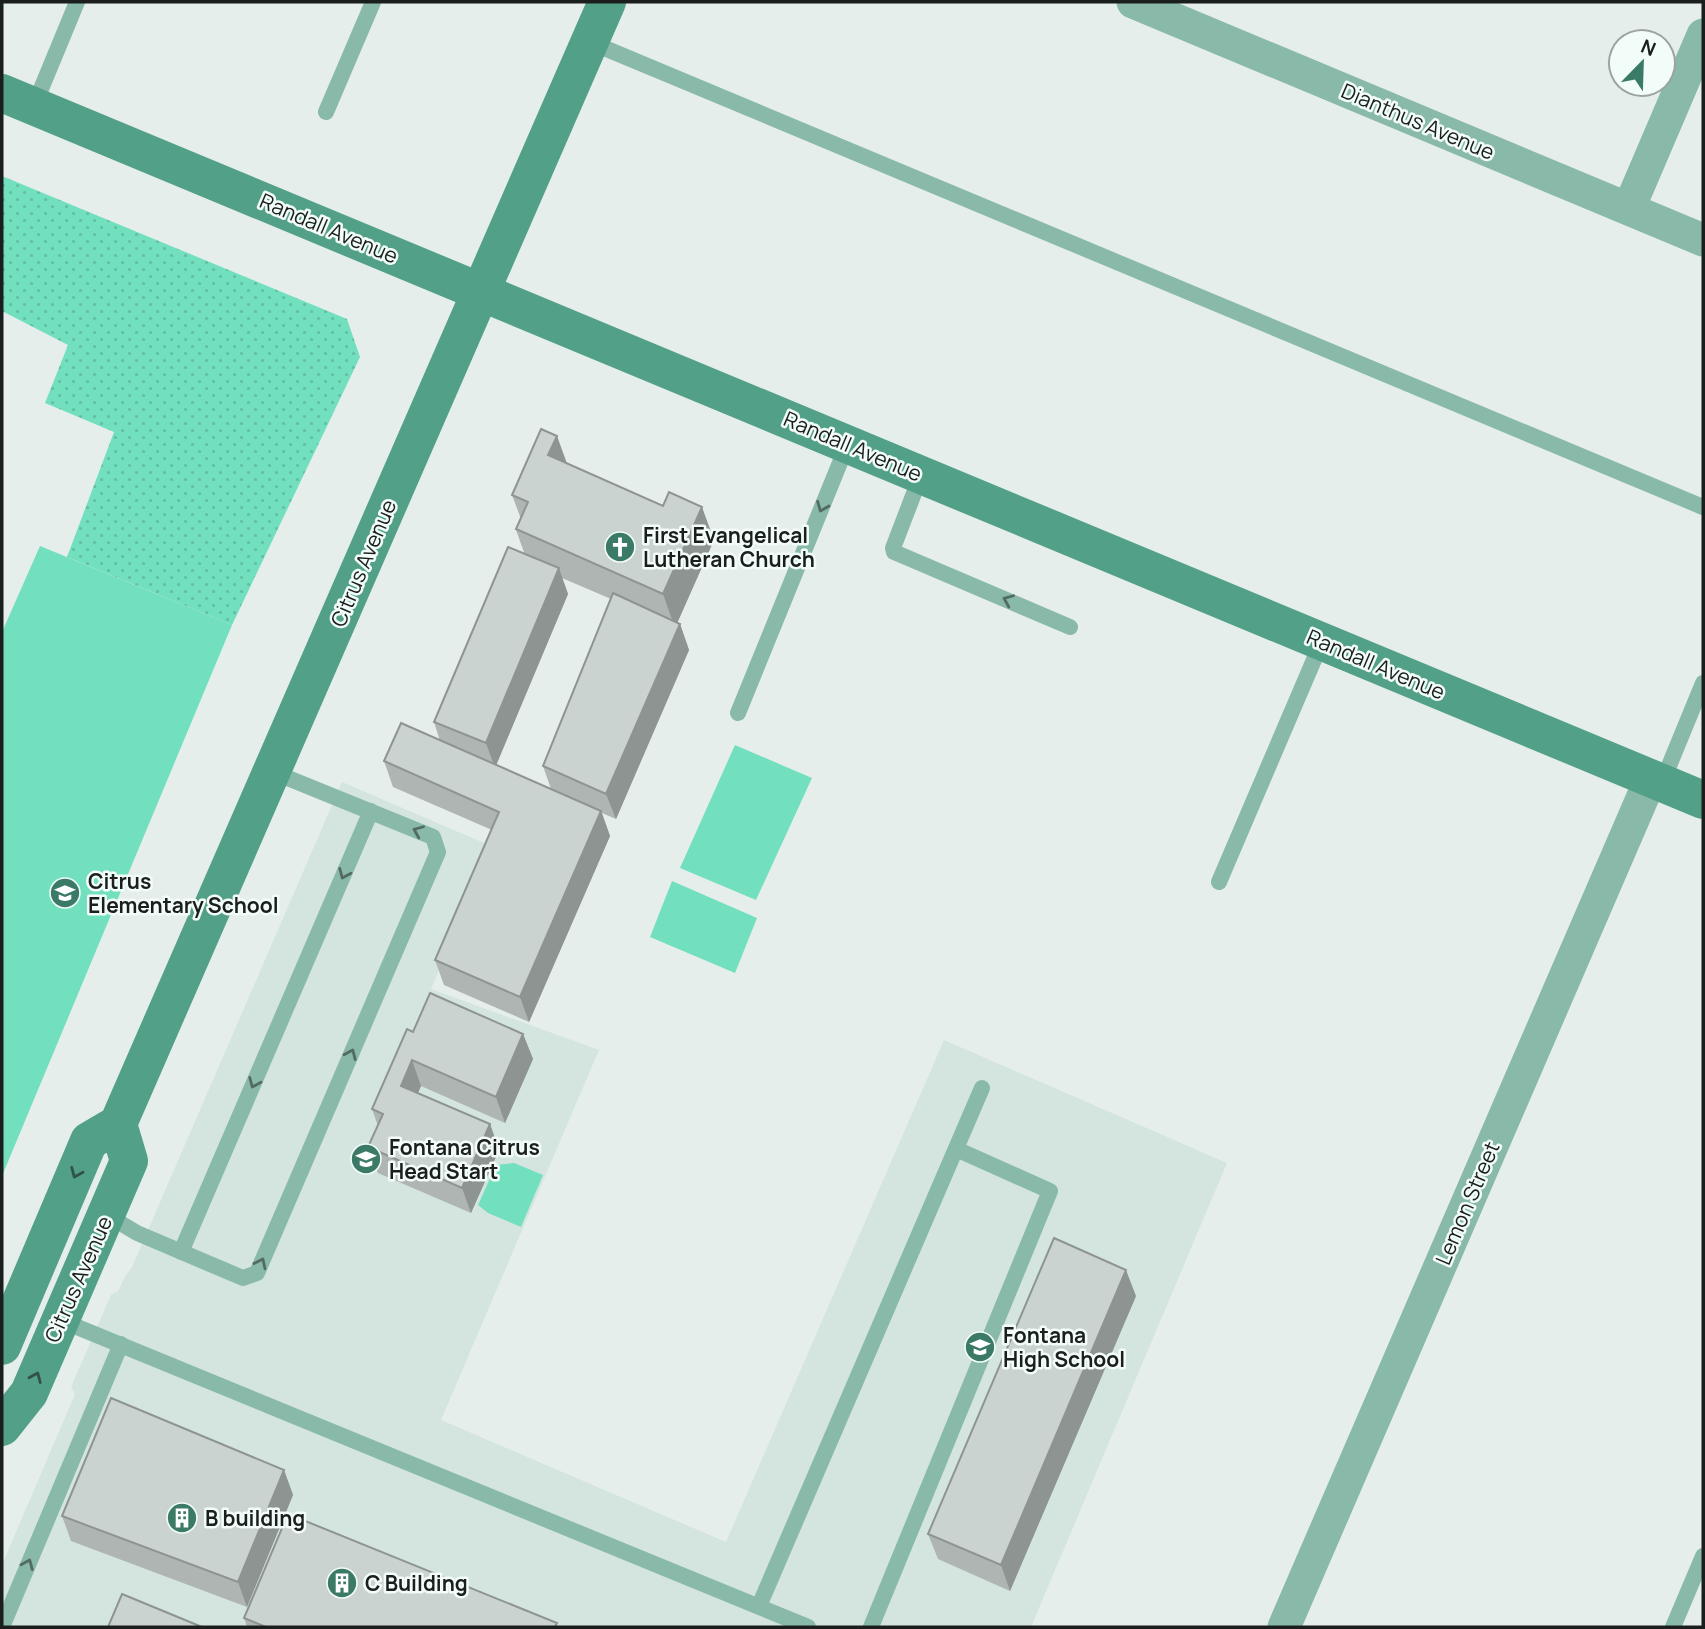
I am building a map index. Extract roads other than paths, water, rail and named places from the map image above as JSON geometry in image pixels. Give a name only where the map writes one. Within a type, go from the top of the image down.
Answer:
[{"type":"main road","name":"Citrus Avenue","points":[[2,1346],[89,1142],[118,1124],[607,2]]},
{"type":"main road","name":"Randall Avenue","points":[[18,99],[1703,800]]},
{"type":"main road","name":"Citrus Avenue","points":[[2,1427],[29,1392],[129,1161],[118,1124]]},
{"type":"street","name":"Dianthus Avenue","points":[[1155,6],[1703,240]]},
{"type":"street","points":[[1629,208],[1703,35]]},
{"type":"street","name":"Lemon Street","points":[[1284,1627],[1657,781]]},
{"type":"lane","points":[[18,99],[77,2]]},
{"type":"lane","points":[[326,112],[373,2]]},
{"type":"lane","points":[[590,42],[1703,507]]},
{"type":"lane","points":[[738,713],[848,443]]},
{"type":"lane","points":[[922,475],[893,548],[894,552],[1070,626]]},
{"type":"lane","points":[[1219,882],[1322,641]]},
{"type":"lane","points":[[1657,781],[1703,683]]},
{"type":"lane","points":[[107,1215],[137,1233],[243,1278],[257,1273],[438,852],[433,837],[273,772]]},
{"type":"lane","points":[[181,1252],[371,811]]},
{"type":"lane","points":[[759,1606],[982,1088]]},
{"type":"lane","points":[[871,1627],[1050,1191],[956,1149]]},
{"type":"lane","points":[[60,1320],[808,1627]]},
{"type":"lane","points":[[2,1627],[121,1344]]},
{"type":"lane","points":[[1673,1627],[1703,1556]]},
{"type":"place","name":"First Evangelical Lutheran Church","points":[[620,547]]},
{"type":"place","name":"Citrus Elementary School","points":[[65,893]]},
{"type":"place","name":"Fontana Citrus Head Start","points":[[366,1159]]},
{"type":"place","name":"Fontana High School","points":[[980,1347]]},
{"type":"place","name":"B building","points":[[182,1518]]},
{"type":"place","name":"C Building","points":[[342,1583]]}]
